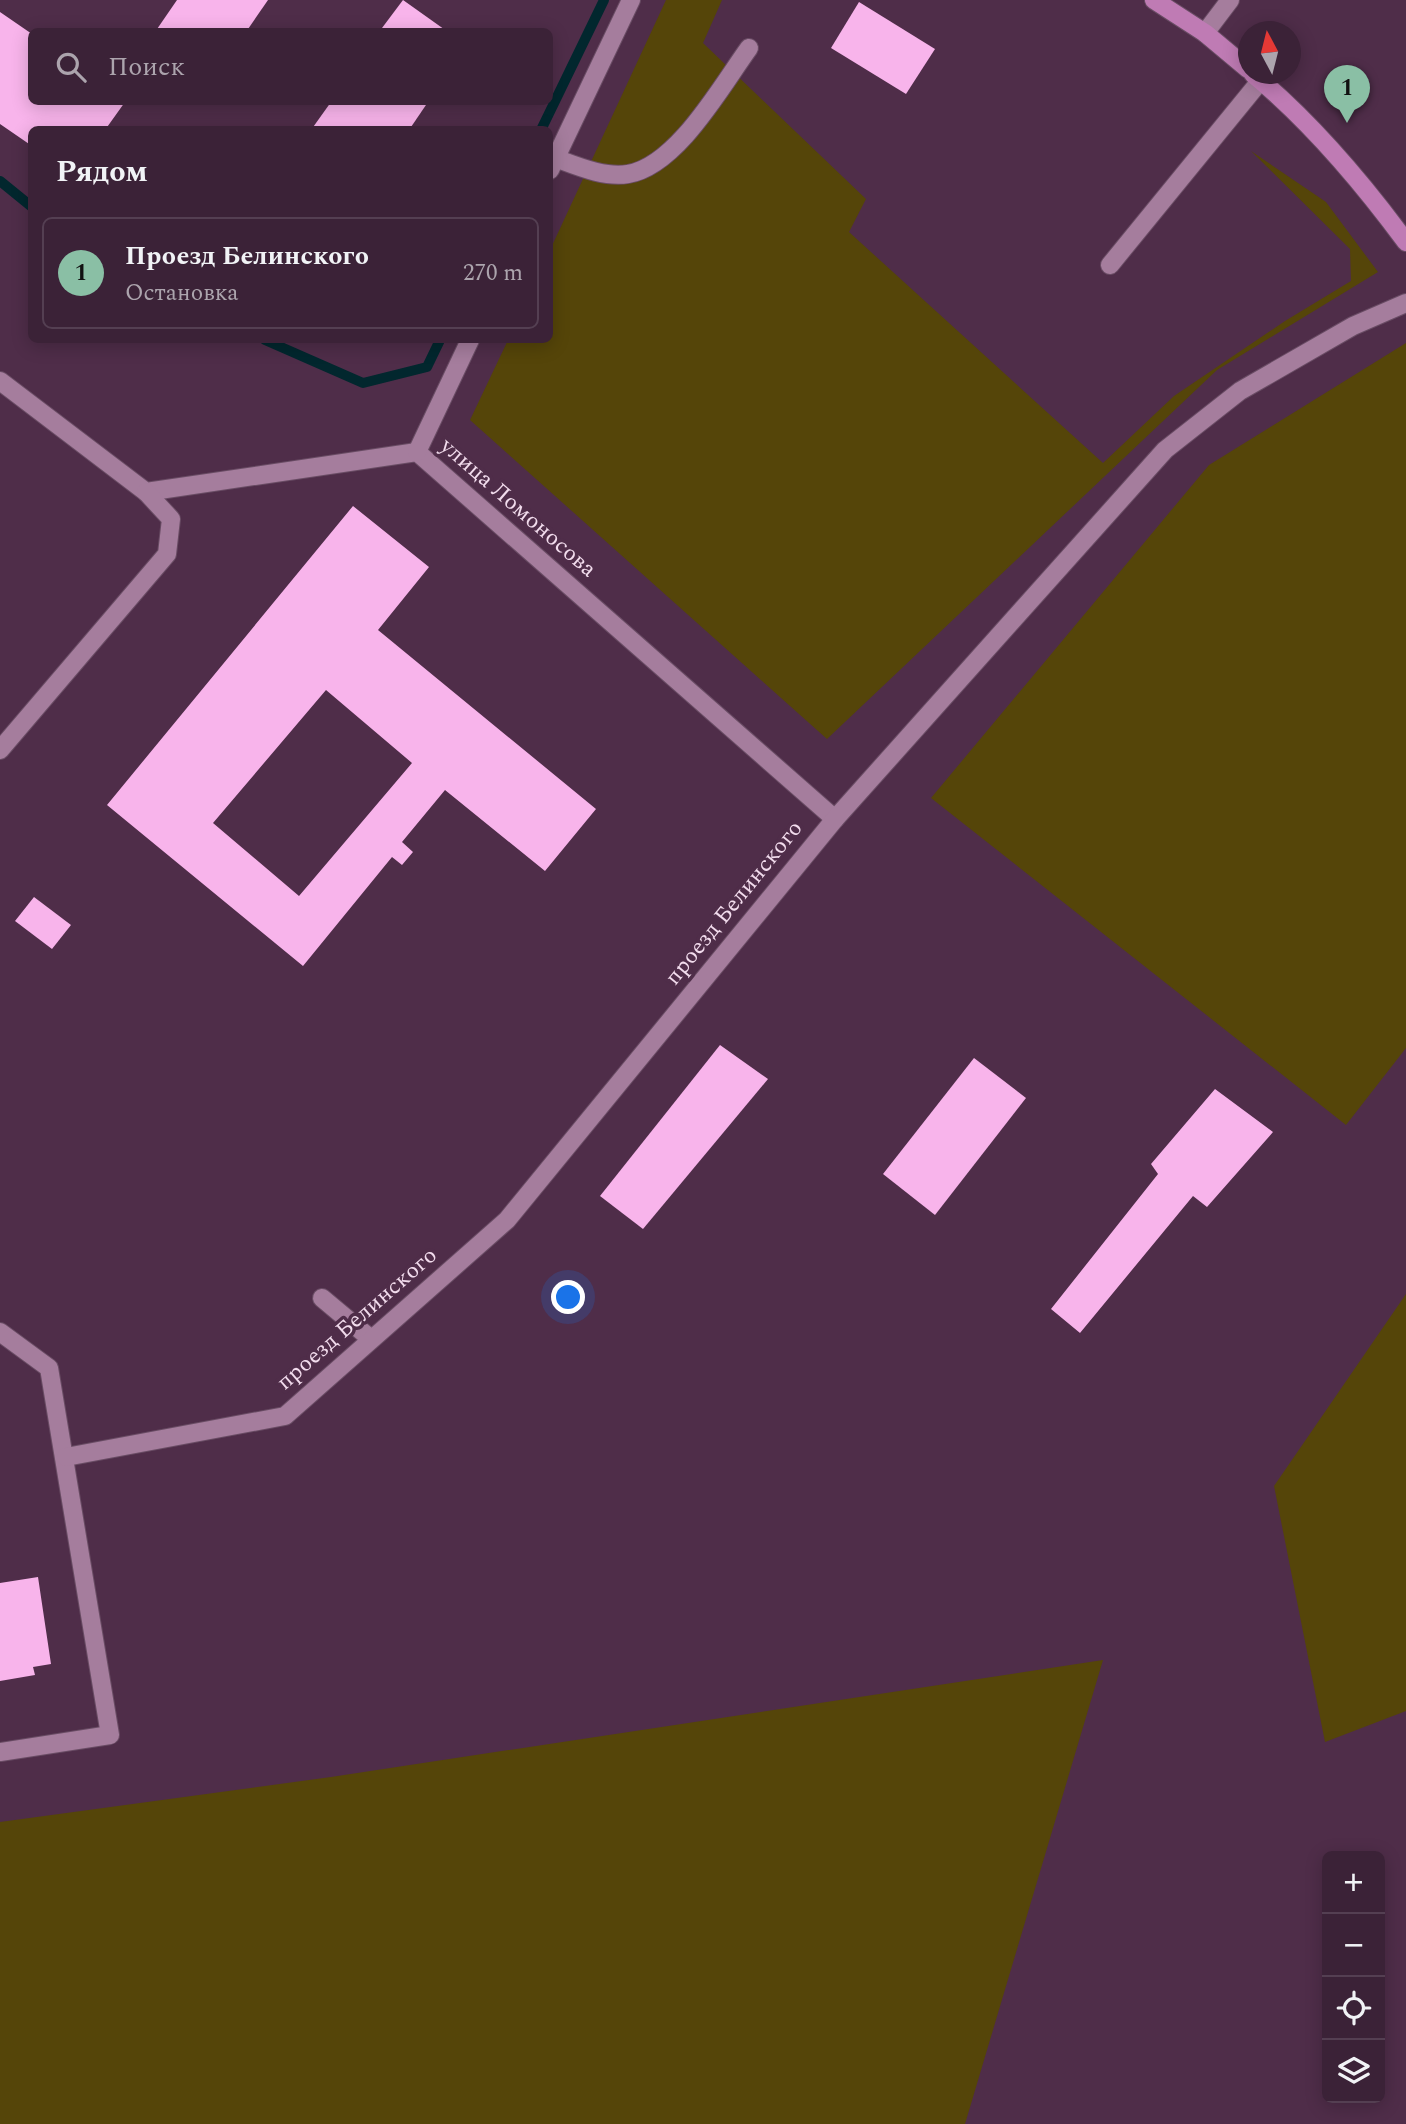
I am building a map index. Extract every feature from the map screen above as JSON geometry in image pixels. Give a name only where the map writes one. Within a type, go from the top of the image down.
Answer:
[{"type":"main road","points":[[1154,0],[1205,33],[1238,61]]},
{"type":"main road","points":[[1264,84],[1322,140],[1379,205],[1406,242]]},
{"type":"street","points":[[553,162],[631,0]]},
{"type":"street","points":[[1205,33],[1230,0]]},
{"type":"street","points":[[553,164],[629,174],[662,158],[693,125],[750,48]]},
{"type":"street","points":[[1110,265],[1246,84]]},
{"type":"street","name":"проезд Белинского","points":[[66,1457],[285,1416],[507,1220],[835,819],[1165,450],[1240,391],[1353,326],[1406,303]]},
{"type":"street","points":[[417,452],[469,343]]},
{"type":"street","points":[[0,381],[146,492],[171,519],[167,554],[0,750]]},
{"type":"street","name":"улица Ломоносова","points":[[146,492],[417,452],[835,819]]},
{"type":"street","points":[[322,1298],[372,1339]]},
{"type":"street","points":[[0,1332],[49,1368],[66,1457],[110,1735],[0,1752]]},
{"type":"shaded area","points":[[666,0],[722,0],[703,43],[866,199],[849,232],[1103,463],[1174,396],[1285,321],[1351,281],[1350,249],[1251,151],[1326,202],[1378,272],[1217,370],[827,739],[470,420],[507,343],[553,343],[553,244]]},
{"type":"shaded area","points":[[1406,343],[1406,1048],[1346,1125],[931,798],[1209,465]]},
{"type":"shaded area","points":[[1406,1294],[1406,1711],[1325,1742],[1274,1486]]},
{"type":"shaded area","points":[[1103,1660],[965,2124],[0,2124],[0,1822],[331,1777]]},
{"type":"building","points":[[177,0],[268,0],[249,28],[158,28]]},
{"type":"building","points":[[403,0],[442,28],[382,28]]},
{"type":"building","points":[[859,2],[935,49],[906,94],[831,48]]},
{"type":"building","points":[[0,12],[28,31],[28,105],[123,105],[108,126],[28,126],[28,143],[0,124]]},
{"type":"building","points":[[329,105],[426,105],[412,126],[314,126]]},
{"type":"building","points":[[353,506],[429,567],[378,630],[596,809],[545,871],[445,790],[402,842],[413,852],[402,865],[392,857],[303,966],[107,805]],"holes":[[[326,690],[412,763],[299,896],[213,823]]]},
{"type":"building","points":[[34,897],[71,925],[52,949],[15,921]]},
{"type":"building","points":[[720,1045],[768,1079],[643,1229],[600,1196]]},
{"type":"building","points":[[974,1058],[1026,1098],[935,1215],[883,1174]]},
{"type":"building","points":[[1215,1089],[1273,1132],[1207,1207],[1193,1196],[1080,1333],[1051,1309],[1158,1174],[1151,1164]]},
{"type":"building","points":[[38,1577],[51,1664],[33,1667],[35,1675],[0,1681],[0,1583]]},
{"type":"waterway","points":[[543,126],[604,0]]},
{"type":"waterway","points":[[0,181],[28,204]]},
{"type":"waterway","points":[[272,343],[363,383],[427,367],[439,343]]},
{"type":"place","name":"Проезд Белинского","points":[[1347,123]]}]
